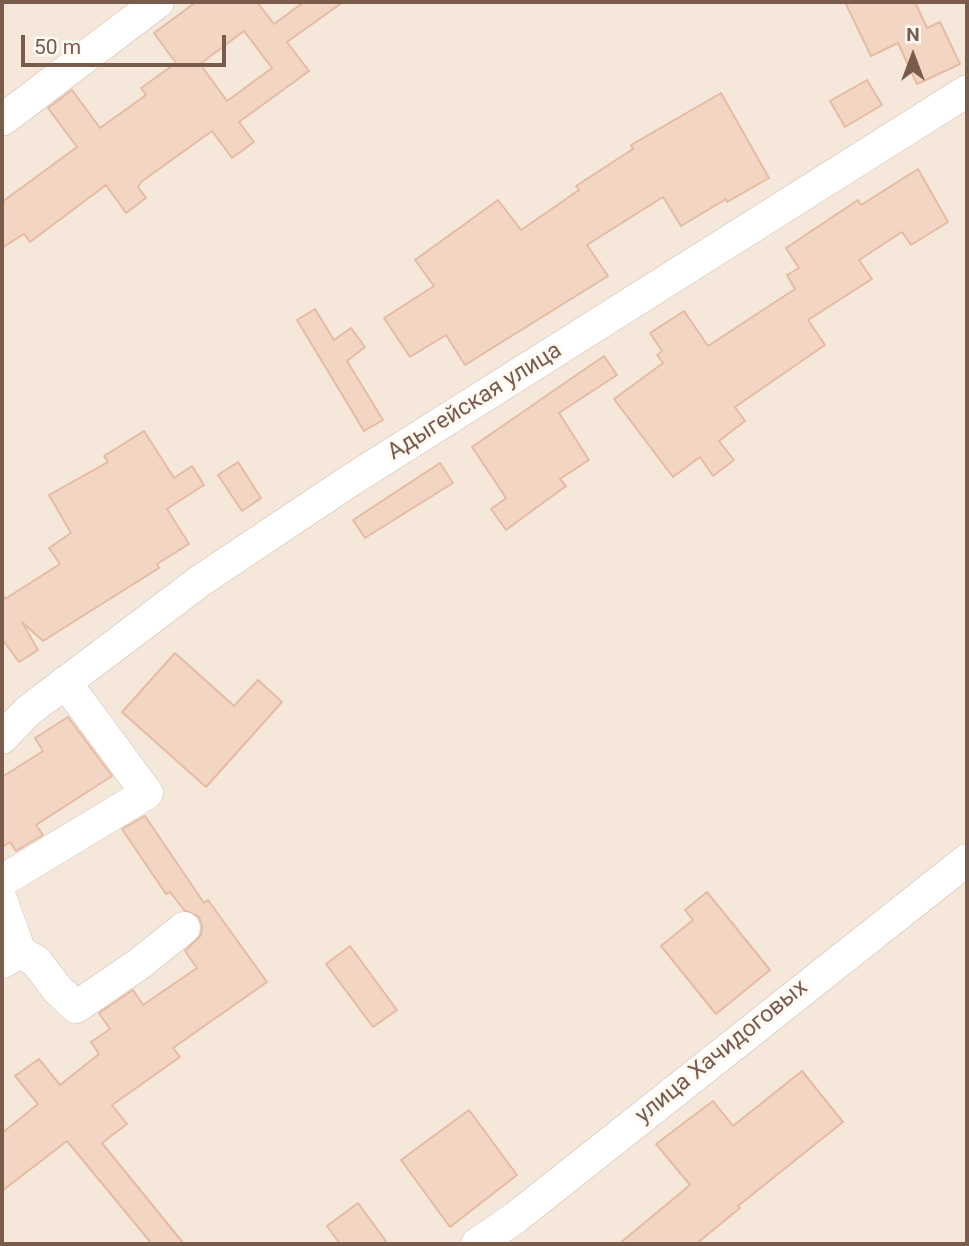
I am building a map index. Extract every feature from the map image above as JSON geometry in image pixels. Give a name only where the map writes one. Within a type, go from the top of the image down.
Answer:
[{"type":"street","points":[[2,120],[158,2]]},
{"type":"street","name":"Адыгейская улица","points":[[2,738],[28,711],[200,581],[351,480],[967,92]]},
{"type":"street","points":[[2,881],[147,793],[65,682]]},
{"type":"street","name":"улица Хачидоговых","points":[[477,1244],[515,1218],[967,860]]},
{"type":"street","points":[[2,902],[11,957],[36,961],[58,990],[76,1007],[139,964],[184,928]]},
{"type":"shaded area","points":[[2,2],[967,2],[967,1244],[2,1244]]},
{"type":"building","points":[[196,2],[257,2],[274,24],[304,2],[343,2],[287,42],[309,71],[239,122],[254,142],[232,158],[212,131],[141,182],[138,187],[146,198],[126,213],[106,185],[30,242],[24,234],[2,248],[2,202],[77,147],[48,108],[72,90],[100,128],[146,95],[141,88],[176,63],[154,33]],"holes":[[[244,31],[272,68],[227,101],[200,64]]]},
{"type":"building","points":[[845,2],[915,2],[927,28],[940,22],[960,64],[917,84],[898,43],[871,56]]},
{"type":"building","points":[[867,80],[882,105],[845,127],[830,101]]},
{"type":"building","points":[[721,93],[769,178],[727,202],[726,199],[681,226],[663,197],[587,245],[608,276],[465,365],[446,335],[410,357],[384,318],[434,286],[415,260],[498,200],[521,230],[579,190],[576,186],[633,149],[631,145]]},
{"type":"building","points":[[918,169],[948,222],[911,245],[902,232],[859,260],[872,279],[808,320],[825,345],[735,407],[745,421],[719,441],[734,460],[713,476],[700,457],[673,477],[614,399],[663,363],[657,355],[662,351],[650,333],[684,311],[708,346],[795,289],[787,275],[799,268],[786,248],[858,200],[861,205]]},
{"type":"building","points":[[315,309],[334,340],[351,328],[365,347],[347,361],[383,420],[364,431],[297,320]]},
{"type":"building","points":[[604,356],[617,375],[559,413],[589,460],[560,479],[566,486],[506,530],[491,509],[506,498],[472,447]]},
{"type":"building","points":[[144,431],[174,478],[192,466],[204,485],[167,509],[189,544],[157,564],[159,568],[43,641],[22,622],[38,650],[19,662],[2,639],[2,593],[5,599],[60,564],[49,548],[71,533],[49,495],[108,462],[104,456]]},
{"type":"building","points":[[238,462],[261,498],[242,511],[218,475]]},
{"type":"building","points":[[440,463],[453,483],[365,538],[353,520]]},
{"type":"building","points":[[175,653],[234,706],[258,680],[282,702],[206,787],[122,712]]},
{"type":"building","points":[[68,717],[112,776],[36,825],[43,835],[16,851],[10,842],[2,847],[2,777],[43,751],[35,738]]},
{"type":"building","points":[[145,816],[204,903],[208,900],[267,982],[173,1048],[180,1057],[112,1105],[127,1124],[102,1143],[184,1244],[152,1244],[67,1141],[2,1191],[2,1133],[38,1104],[15,1076],[39,1059],[60,1085],[99,1054],[91,1042],[110,1029],[99,1013],[133,990],[143,1005],[197,968],[185,951],[201,935],[199,917],[184,910],[170,892],[166,894],[122,829]]},
{"type":"building","points":[[707,892],[770,970],[716,1014],[661,946],[693,920],[685,910]]},
{"type":"building","points":[[350,946],[397,1010],[373,1027],[326,964]]},
{"type":"building","points":[[802,1071],[843,1122],[738,1206],[740,1208],[696,1244],[619,1244],[690,1185],[656,1144],[713,1101],[733,1126]]},
{"type":"building","points":[[469,1110],[517,1175],[450,1227],[401,1160]]},
{"type":"building","points":[[358,1203],[388,1244],[340,1244],[327,1226]]}]
